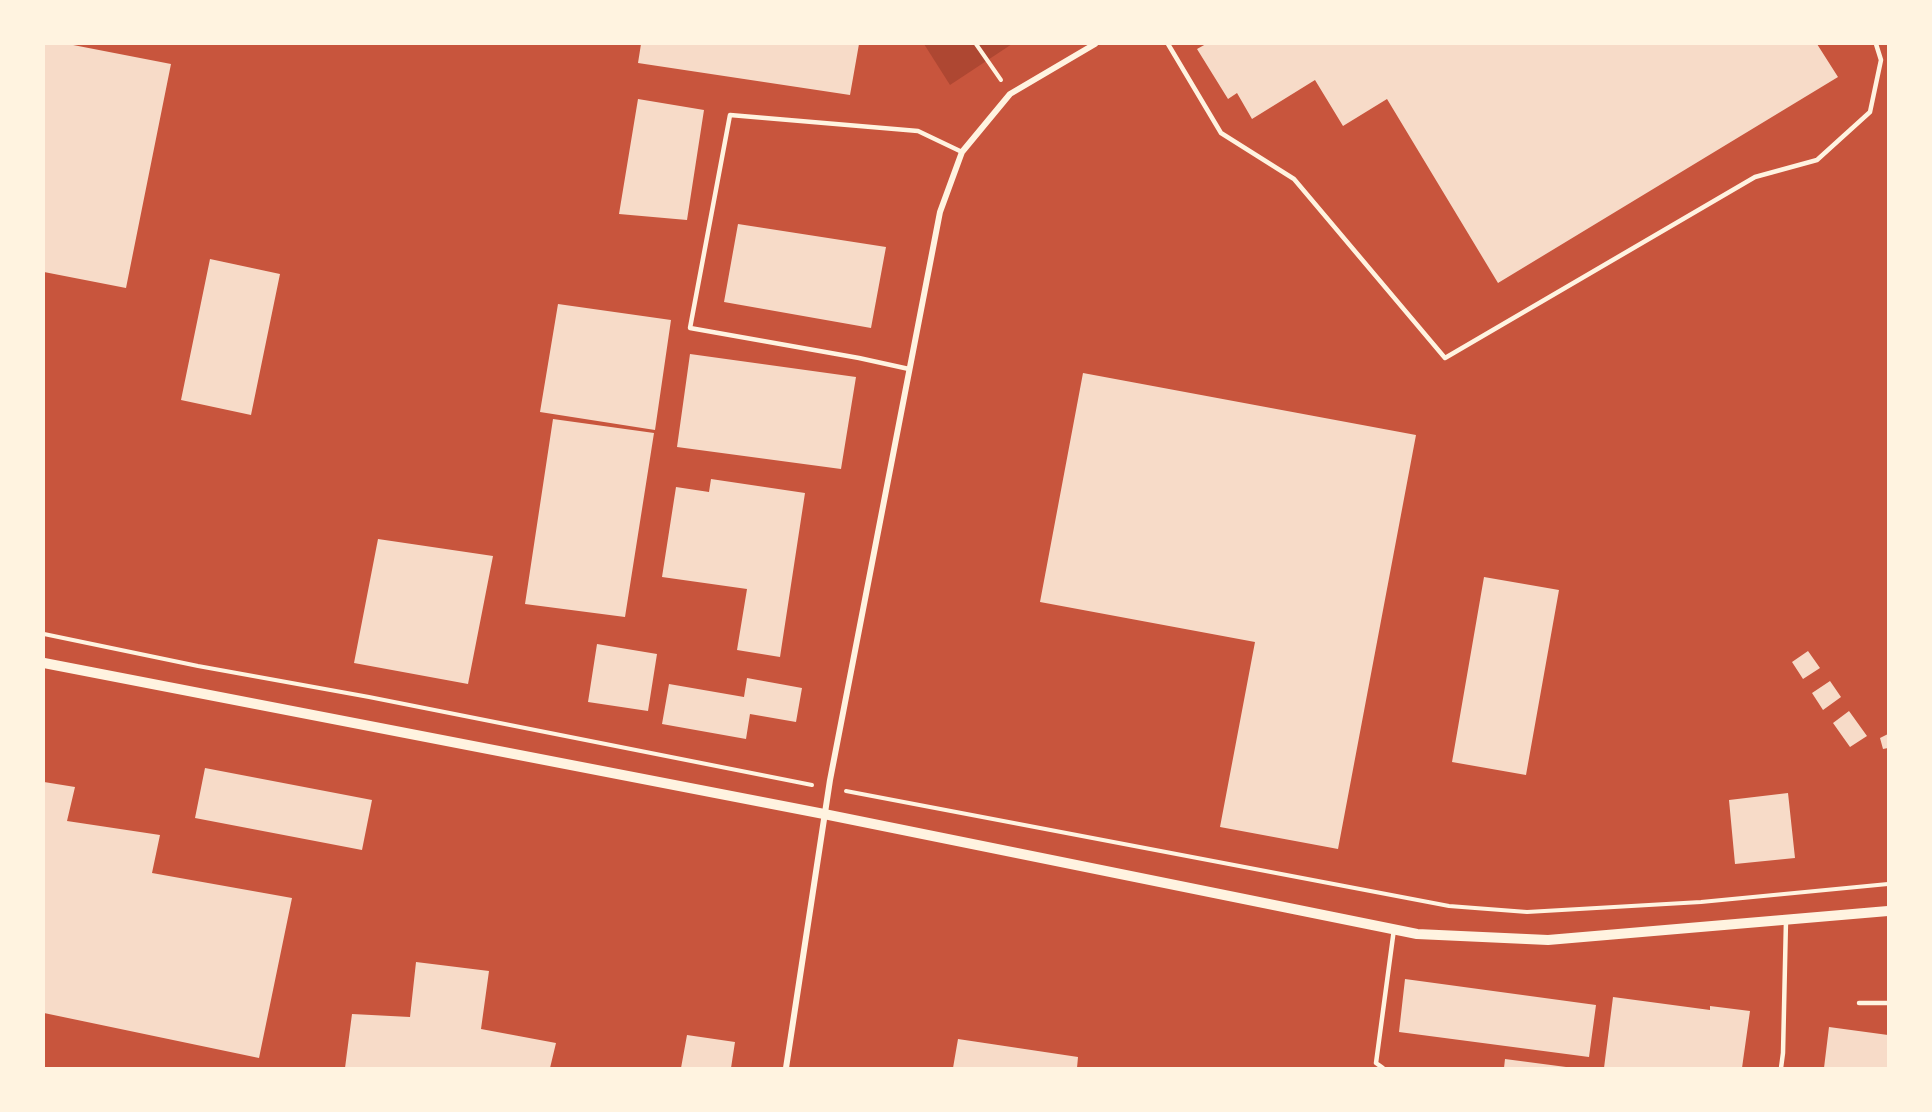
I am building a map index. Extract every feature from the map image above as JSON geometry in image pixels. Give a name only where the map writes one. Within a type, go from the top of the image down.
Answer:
[{"type":"street","points":[[786,1068],[824,814],[939,212],[962,152],[1010,94],[1095,44]]},
{"type":"street","points":[[44,663],[824,814],[1417,934],[1548,940],[1888,910]]},
{"type":"lane","points":[[1168,44],[1221,133],[1294,179],[1445,358],[1755,177],[1817,159],[1870,112],[1881,60],[1876,44]]},
{"type":"lane","points":[[909,369],[690,328],[730,115],[918,130],[962,152]]},
{"type":"lane","points":[[1780,1068],[1783,1053],[1786,920]]},
{"type":"lane","points":[[1383,1068],[1376,1063],[1394,929]]},
{"type":"lane","points":[[1859,1003],[1888,1003]]},
{"type":"path","points":[[976,44],[1010,94]]},
{"type":"path","points":[[44,634],[198,666],[1449,906],[1527,912],[1701,902],[1888,884]]},
{"type":"shaded area","points":[[924,44],[1012,44],[950,85]]},
{"type":"building","points":[[44,44],[68,44],[171,64],[126,288],[44,272]]},
{"type":"building","points":[[641,44],[859,44],[850,95],[638,63]]},
{"type":"building","points":[[1206,44],[1817,44],[1838,77],[1498,283],[1387,99],[1343,126],[1315,80],[1252,119],[1237,93],[1228,99],[1197,49]]},
{"type":"building","points":[[638,99],[704,110],[687,220],[619,214]]},
{"type":"building","points":[[738,224],[886,247],[871,328],[724,302]]},
{"type":"building","points":[[210,259],[280,274],[251,415],[181,400]]},
{"type":"building","points":[[558,304],[671,320],[655,430],[540,412]]},
{"type":"building","points":[[690,354],[856,377],[841,469],[677,447]]},
{"type":"building","points":[[1083,373],[1416,435],[1338,849],[1220,827],[1255,642],[1040,602]]},
{"type":"building","points":[[553,419],[654,433],[625,617],[525,604]]},
{"type":"building","points":[[711,479],[805,493],[780,657],[737,650],[747,589],[662,577],[676,487],[709,492]]},
{"type":"building","points":[[378,539],[493,556],[468,684],[354,663]]},
{"type":"building","points":[[1484,577],[1559,590],[1526,775],[1452,762]]},
{"type":"building","points":[[597,644],[657,654],[648,711],[588,702]]},
{"type":"building","points":[[1808,651],[1820,668],[1803,679],[1792,662]]},
{"type":"building","points":[[747,678],[802,688],[796,722],[750,714],[746,739],[662,724],[669,684],[744,697]]},
{"type":"building","points":[[1830,681],[1841,697],[1823,710],[1812,693]]},
{"type":"building","points":[[1849,711],[1867,736],[1850,747],[1833,723]]},
{"type":"building","points":[[1888,734],[1888,748],[1883,749],[1880,738]]},
{"type":"building","points":[[205,768],[372,800],[362,850],[195,818]]},
{"type":"building","points":[[44,782],[75,787],[67,821],[160,835],[152,873],[292,898],[259,1058],[44,1013]]},
{"type":"building","points":[[1788,793],[1795,858],[1735,864],[1729,800]]},
{"type":"building","points":[[416,962],[489,971],[481,1029],[556,1043],[550,1068],[345,1068],[352,1014],[410,1017]]},
{"type":"building","points":[[1405,979],[1596,1005],[1589,1057],[1399,1032]]},
{"type":"building","points":[[1613,997],[1710,1010],[1710,1006],[1750,1011],[1742,1068],[1604,1068]]},
{"type":"building","points":[[1829,1027],[1888,1035],[1888,1068],[1824,1068]]},
{"type":"building","points":[[687,1035],[735,1042],[731,1068],[681,1068]]},
{"type":"building","points":[[958,1039],[1078,1057],[1077,1068],[953,1068]]},
{"type":"building","points":[[1505,1059],[1566,1067],[1566,1068],[1504,1068]]}]
